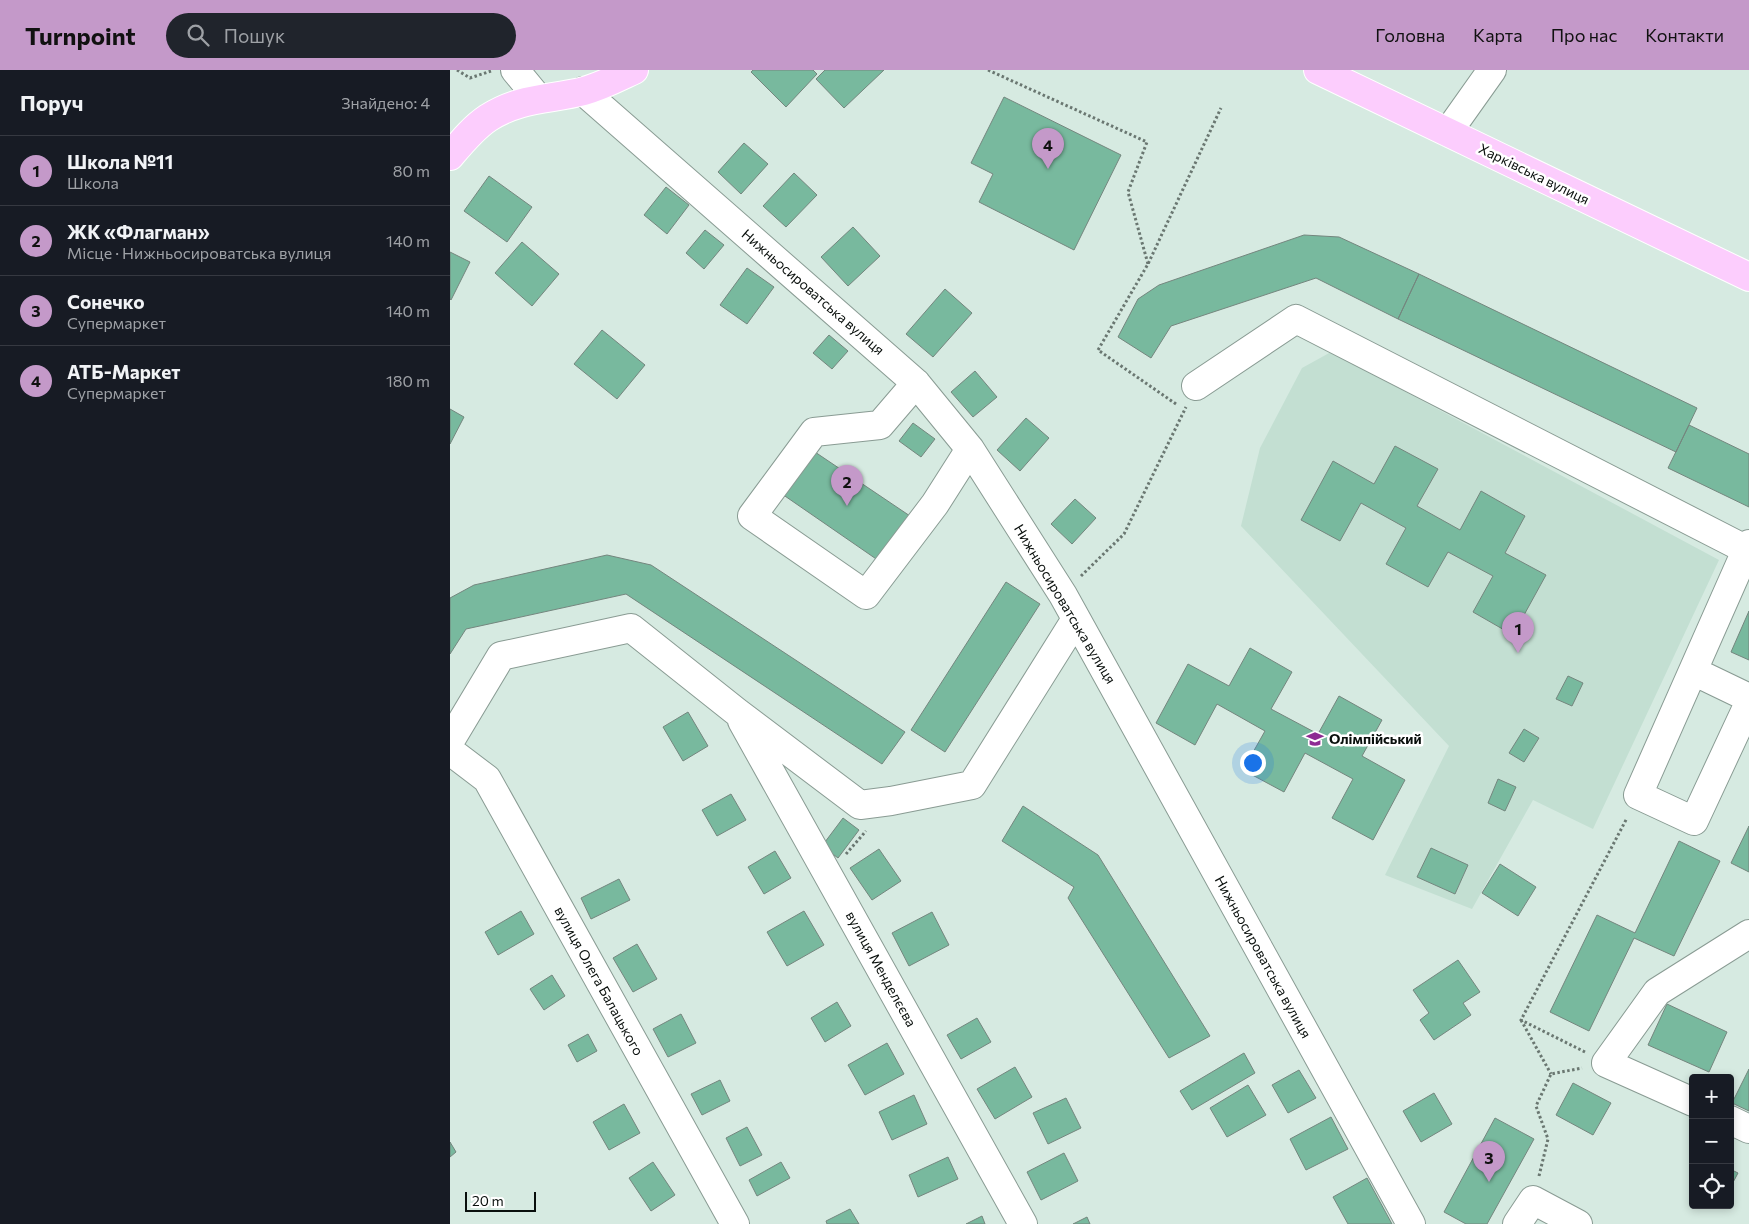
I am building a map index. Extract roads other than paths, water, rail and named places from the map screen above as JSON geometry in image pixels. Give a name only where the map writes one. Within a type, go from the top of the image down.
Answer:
[{"type":"main road","points":[[450,156],[465,138],[487,118],[511,106],[538,98],[583,91],[609,83],[634,70]]},
{"type":"main road","name":"Харківська вулиця","points":[[1318,70],[1749,277]]},
{"type":"street","points":[[515,70],[538,98]]},
{"type":"street","points":[[1448,132],[1492,70]]},
{"type":"street","name":"Нижньосироватська вулиця","points":[[583,91],[916,383],[970,449],[1063,595],[1411,1224]]},
{"type":"street","points":[[1191,398],[1296,319],[1748,548],[1638,795],[1694,821],[1749,703]]},
{"type":"street","points":[[916,383],[880,426],[814,432],[752,516],[866,595],[935,504],[970,449]]},
{"type":"street","points":[[450,741],[501,656],[631,628],[738,713],[860,804],[891,801],[972,785],[1076,619]]},
{"type":"street","points":[[1693,671],[1749,698]]},
{"type":"street","name":"вулиця Менделєєва","points":[[738,713],[1024,1224]]},
{"type":"street","name":"вулиця Олега Балацького","points":[[450,751],[487,779],[735,1224]]},
{"type":"street","points":[[1689,1100],[1606,1063],[1658,992],[1749,934]]},
{"type":"street","points":[[1734,1122],[1749,1129]]},
{"type":"street","points":[[1517,1224],[1533,1200],[1578,1224]]},
{"type":"place","name":"АТБ-Маркет","points":[[1048,169]]},
{"type":"place","name":"ЖК «Флагман»","points":[[847,506]]},
{"type":"place","name":"Школа №11","points":[[1518,653]]},
{"type":"place","name":"Олімпійський","points":[[1315,739]]},
{"type":"place","name":"Сонечко","points":[[1489,1182]]}]
